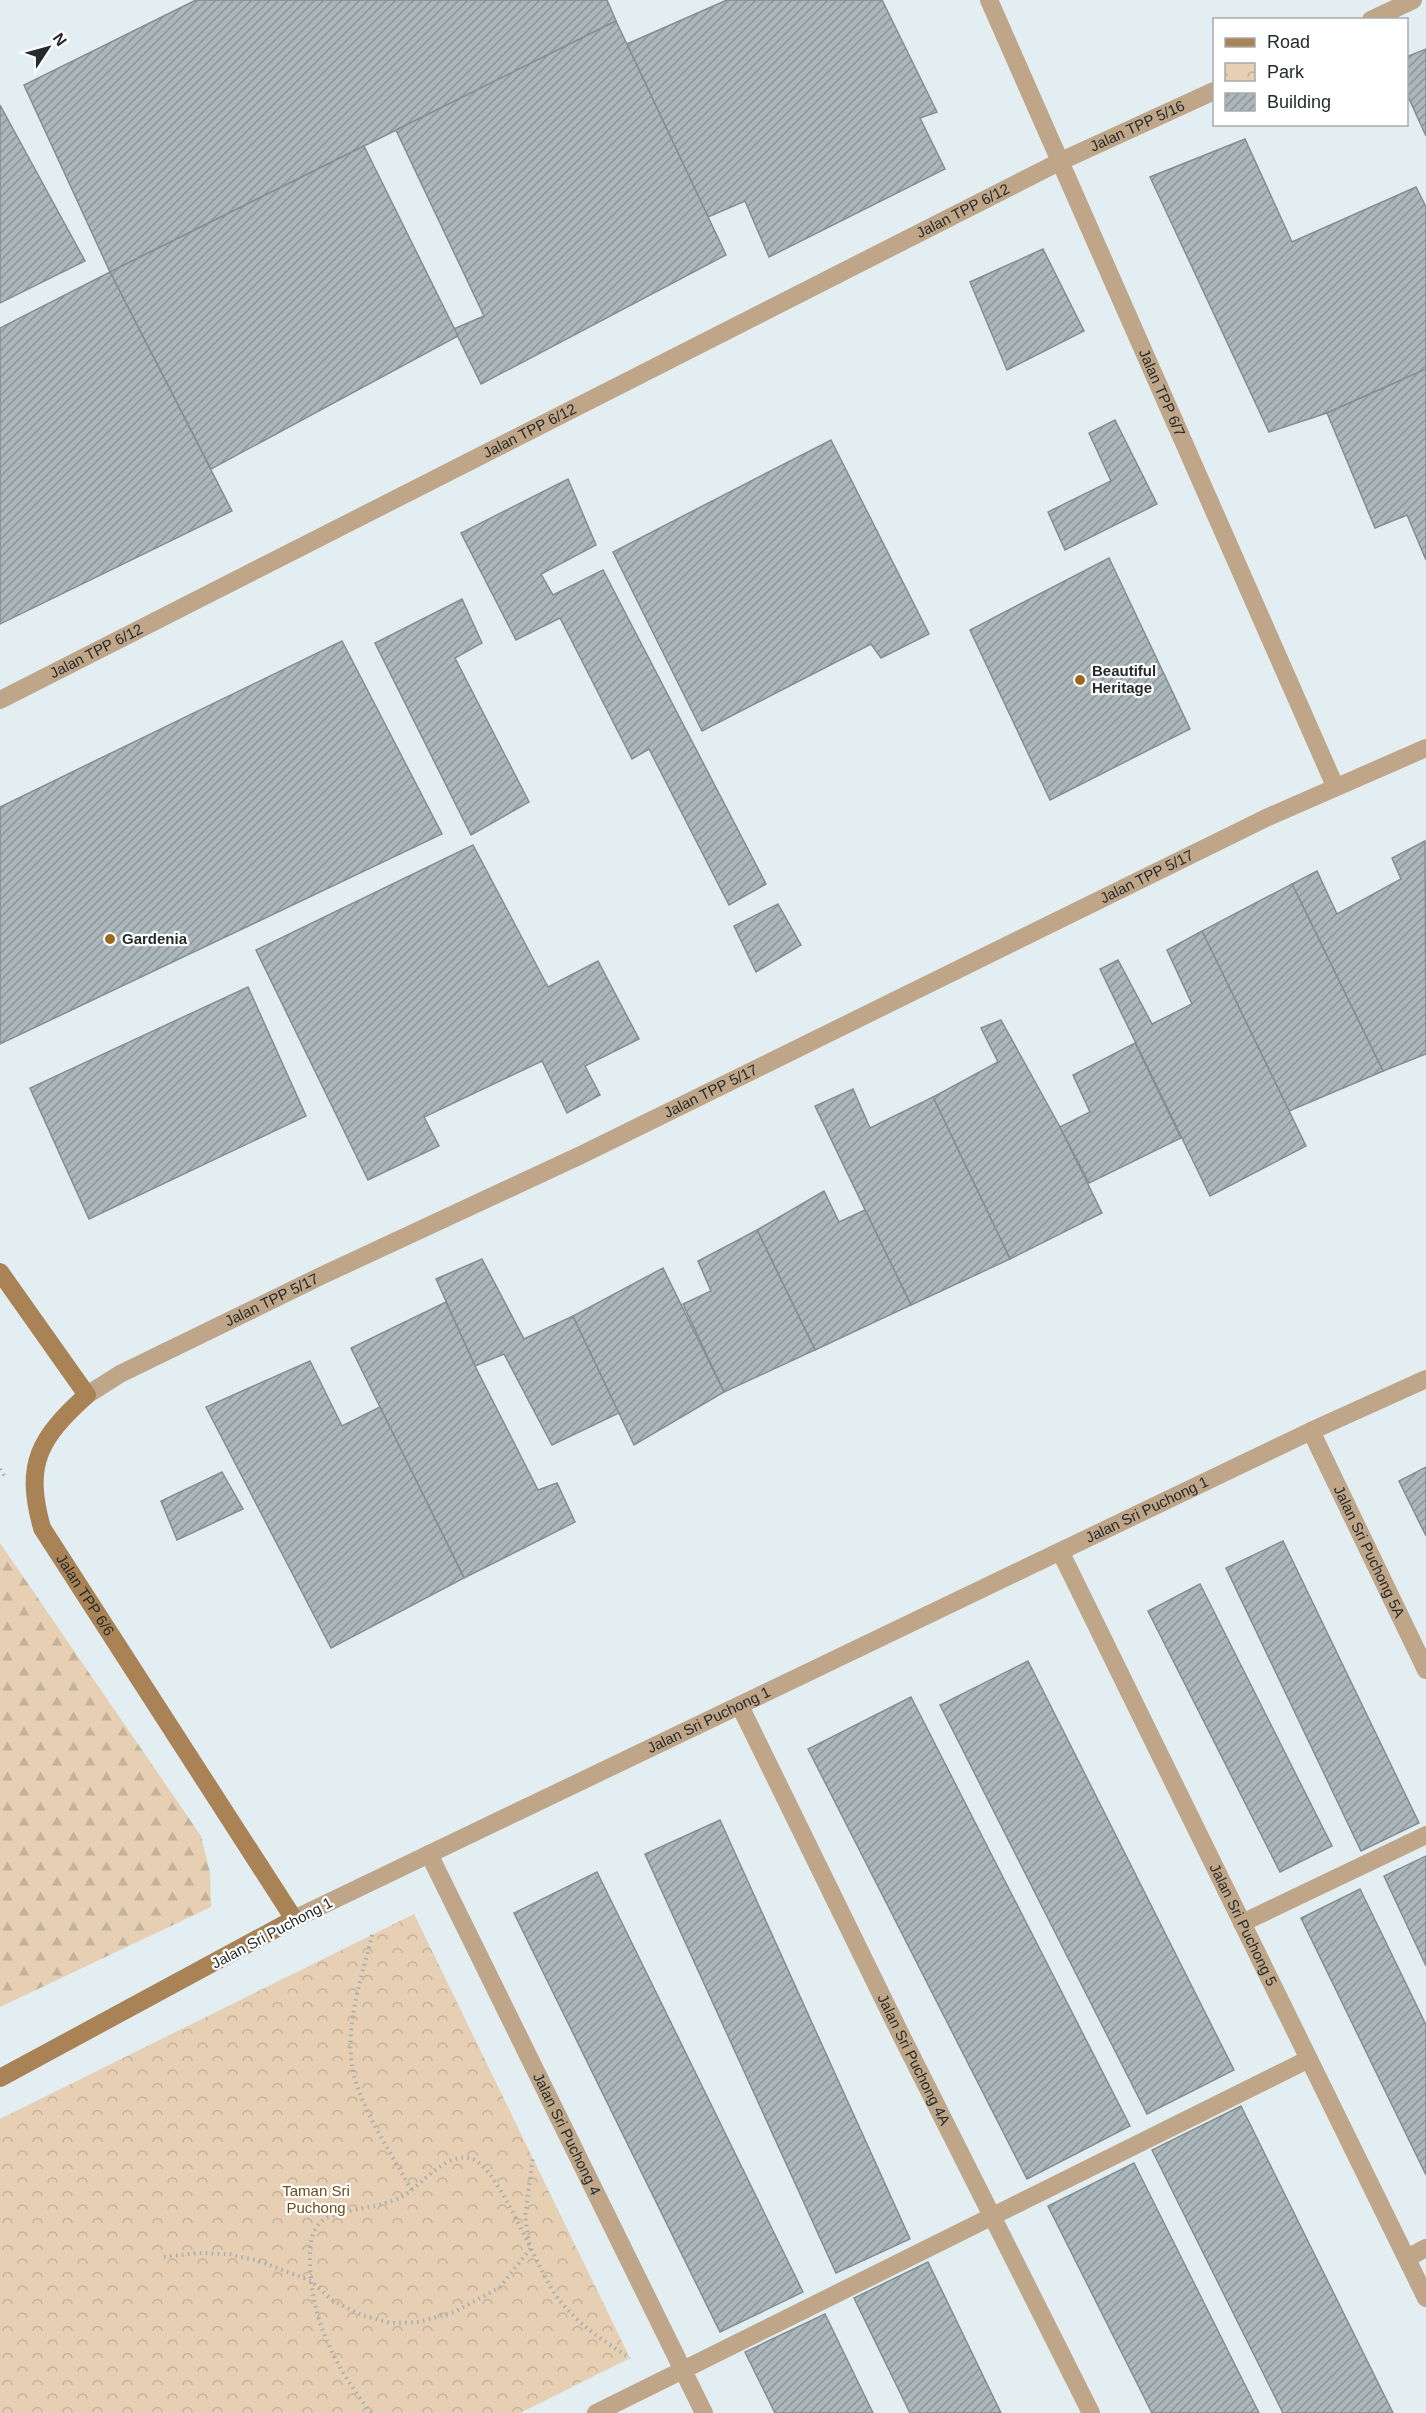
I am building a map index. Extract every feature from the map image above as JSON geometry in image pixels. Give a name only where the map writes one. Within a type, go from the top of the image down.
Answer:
[{"type":"street","name":"Jalan TPP 6/7","points":[[988,0],[1335,786]]},
{"type":"street","points":[[1375,18],[1413,0]]},
{"type":"street","name":"Jalan TPP 5/16","points":[[1059,162],[1213,92]]},
{"type":"street","name":"Jalan TPP 6/12","points":[[0,700],[1059,162]]},
{"type":"street","name":"Jalan TPP 5/17","points":[[87,1395],[120,1374],[323,1275],[581,1155],[1335,786],[1426,748]]},
{"type":"street","points":[[0,1272],[87,1395]]},
{"type":"street","name":"Jalan Sri Puchong 1","points":[[0,2078],[294,1919],[1061,1553],[1311,1431],[1426,1379]]},
{"type":"street","name":"Jalan TPP 6/6","points":[[87,1395],[63,1415],[45,1439],[33,1470],[34,1502],[42,1528],[294,1919]]},
{"type":"street","name":"Jalan Sri Puchong 5A","points":[[1311,1431],[1426,1670]]},
{"type":"street","name":"Jalan Sri Puchong 5","points":[[1061,1553],[1426,2298]]},
{"type":"street","name":"Jalan Sri Puchong 4A","points":[[740,1706],[1091,2413]]},
{"type":"street","points":[[1242,1923],[1426,1835]]},
{"type":"street","name":"Jalan Sri Puchong 4","points":[[429,1854],[704,2413]]},
{"type":"street","points":[[596,2413],[1309,2058]]},
{"type":"street","points":[[1407,2258],[1426,2248]]},
{"type":"path","points":[[372,1935],[354,2012],[351,2049],[353,2072],[369,2112],[412,2191]]},
{"type":"path","points":[[164,2257],[198,2253],[229,2254],[260,2261],[311,2281],[332,2300],[361,2314],[390,2323],[419,2322],[454,2312],[500,2287],[530,2249],[525,2216],[533,2157]]},
{"type":"path","points":[[371,2413],[356,2394],[330,2349],[311,2296],[310,2239],[322,2221],[393,2202],[412,2191],[454,2158],[473,2159],[484,2168],[501,2193],[560,2300],[600,2339],[630,2358]]},
{"type":"green space","points":[[0,1543],[201,1836],[210,1873],[211,1907],[0,2007]]},
{"type":"green space","name":"Taman Sri Puchong","points":[[414,1914],[630,2358],[520,2413],[0,2413],[0,2119]]},
{"type":"building","points":[[196,0],[607,0],[616,21],[110,272],[24,85]]},
{"type":"building","points":[[727,0],[882,0],[937,112],[920,118],[945,169],[769,257],[745,201],[708,217],[627,44]]},
{"type":"building","points":[[616,21],[726,255],[481,384],[454,329],[484,316],[396,130]]},
{"type":"building","points":[[1426,49],[1426,136],[1408,96],[1408,56]]},
{"type":"building","points":[[0,105],[85,261],[0,303]]},
{"type":"building","points":[[1245,139],[1292,242],[1416,187],[1426,207],[1426,369],[1327,413],[1269,432],[1150,177]]},
{"type":"building","points":[[364,146],[458,336],[211,469],[110,272]]},
{"type":"building","points":[[1043,249],[1084,331],[1007,370],[970,282]]},
{"type":"building","points":[[110,272],[232,511],[0,624],[0,328]]},
{"type":"building","points":[[1426,369],[1426,560],[1407,515],[1375,528],[1327,413]]},
{"type":"building","points":[[1115,420],[1157,504],[1065,550],[1048,512],[1111,481],[1089,433]]},
{"type":"building","points":[[831,440],[929,634],[881,658],[871,644],[702,731],[613,552]]},
{"type":"building","points":[[568,479],[596,545],[541,574],[553,595],[603,570],[766,884],[729,905],[649,749],[632,759],[560,618],[516,640],[461,533]]},
{"type":"building","name":"Beautiful Heritage","points":[[1109,558],[1190,729],[1050,800],[970,630]]},
{"type":"building","points":[[462,599],[482,643],[455,658],[529,802],[471,835],[375,643]]},
{"type":"building","name":"Gardenia","points":[[342,641],[442,834],[0,1044],[0,807]]},
{"type":"building","points":[[1425,841],[1426,1054],[1383,1071],[1292,884],[1317,871],[1337,914],[1401,879],[1392,858]]},
{"type":"building","points":[[473,845],[548,987],[598,961],[639,1039],[585,1066],[600,1095],[567,1113],[542,1061],[424,1117],[439,1146],[368,1180],[256,950]]},
{"type":"building","points":[[1292,884],[1383,1071],[1289,1111],[1202,931]]},
{"type":"building","points":[[778,904],[801,945],[756,972],[734,926]]},
{"type":"building","points":[[1202,931],[1306,1146],[1210,1196],[1100,969],[1118,960],[1152,1024],[1192,1004],[1167,950]]},
{"type":"building","points":[[248,987],[306,1116],[89,1219],[30,1088]]},
{"type":"building","points":[[1001,1020],[1060,1127],[1102,1213],[1010,1259],[933,1097],[998,1062],[981,1028]]},
{"type":"building","points":[[1135,1043],[1181,1138],[1089,1183],[1060,1127],[1090,1112],[1073,1075]]},
{"type":"building","points":[[853,1089],[870,1128],[933,1097],[1010,1259],[911,1305],[815,1106]]},
{"type":"building","points":[[824,1191],[839,1222],[865,1210],[911,1305],[815,1350],[757,1230]]},
{"type":"building","points":[[757,1230],[815,1350],[724,1392],[683,1304],[711,1291],[698,1261]]},
{"type":"building","points":[[482,1259],[524,1339],[573,1316],[619,1413],[552,1445],[504,1354],[475,1366],[436,1279]]},
{"type":"building","points":[[663,1268],[724,1392],[634,1445],[573,1316]]},
{"type":"building","points":[[446,1302],[475,1366],[538,1490],[557,1483],[575,1522],[464,1578],[351,1348]]},
{"type":"building","points":[[310,1361],[342,1426],[380,1407],[464,1578],[331,1648],[206,1407]]},
{"type":"building","points":[[1426,1467],[1426,1536],[1399,1481]]},
{"type":"building","points":[[222,1472],[243,1509],[177,1540],[161,1501]]},
{"type":"building","points":[[1283,1541],[1419,1823],[1361,1851],[1226,1568]]},
{"type":"building","points":[[1200,1584],[1332,1846],[1280,1872],[1148,1611]]},
{"type":"building","points":[[1028,1661],[1234,2070],[1147,2114],[940,1705]]},
{"type":"building","points":[[911,1697],[1130,2126],[1027,2179],[808,1749]]},
{"type":"building","points":[[720,1820],[910,2239],[836,2273],[645,1854]]},
{"type":"building","points":[[1426,1856],[1426,1966],[1384,1876]]},
{"type":"building","points":[[597,1872],[803,2292],[720,2332],[514,1913]]},
{"type":"building","points":[[1360,1889],[1426,2025],[1426,2175],[1301,1918]]},
{"type":"building","points":[[1241,2106],[1393,2413],[1283,2413],[1152,2150]]},
{"type":"building","points":[[1134,2163],[1259,2413],[1152,2413],[1048,2206]]},
{"type":"building","points":[[928,2262],[1001,2413],[910,2413],[854,2298]]},
{"type":"building","points":[[825,2314],[873,2413],[775,2413],[745,2352]]},
{"type":"place","name":"Beautiful Heritage","points":[[1080,680]]},
{"type":"place","name":"Gardenia","points":[[110,939]]}]
